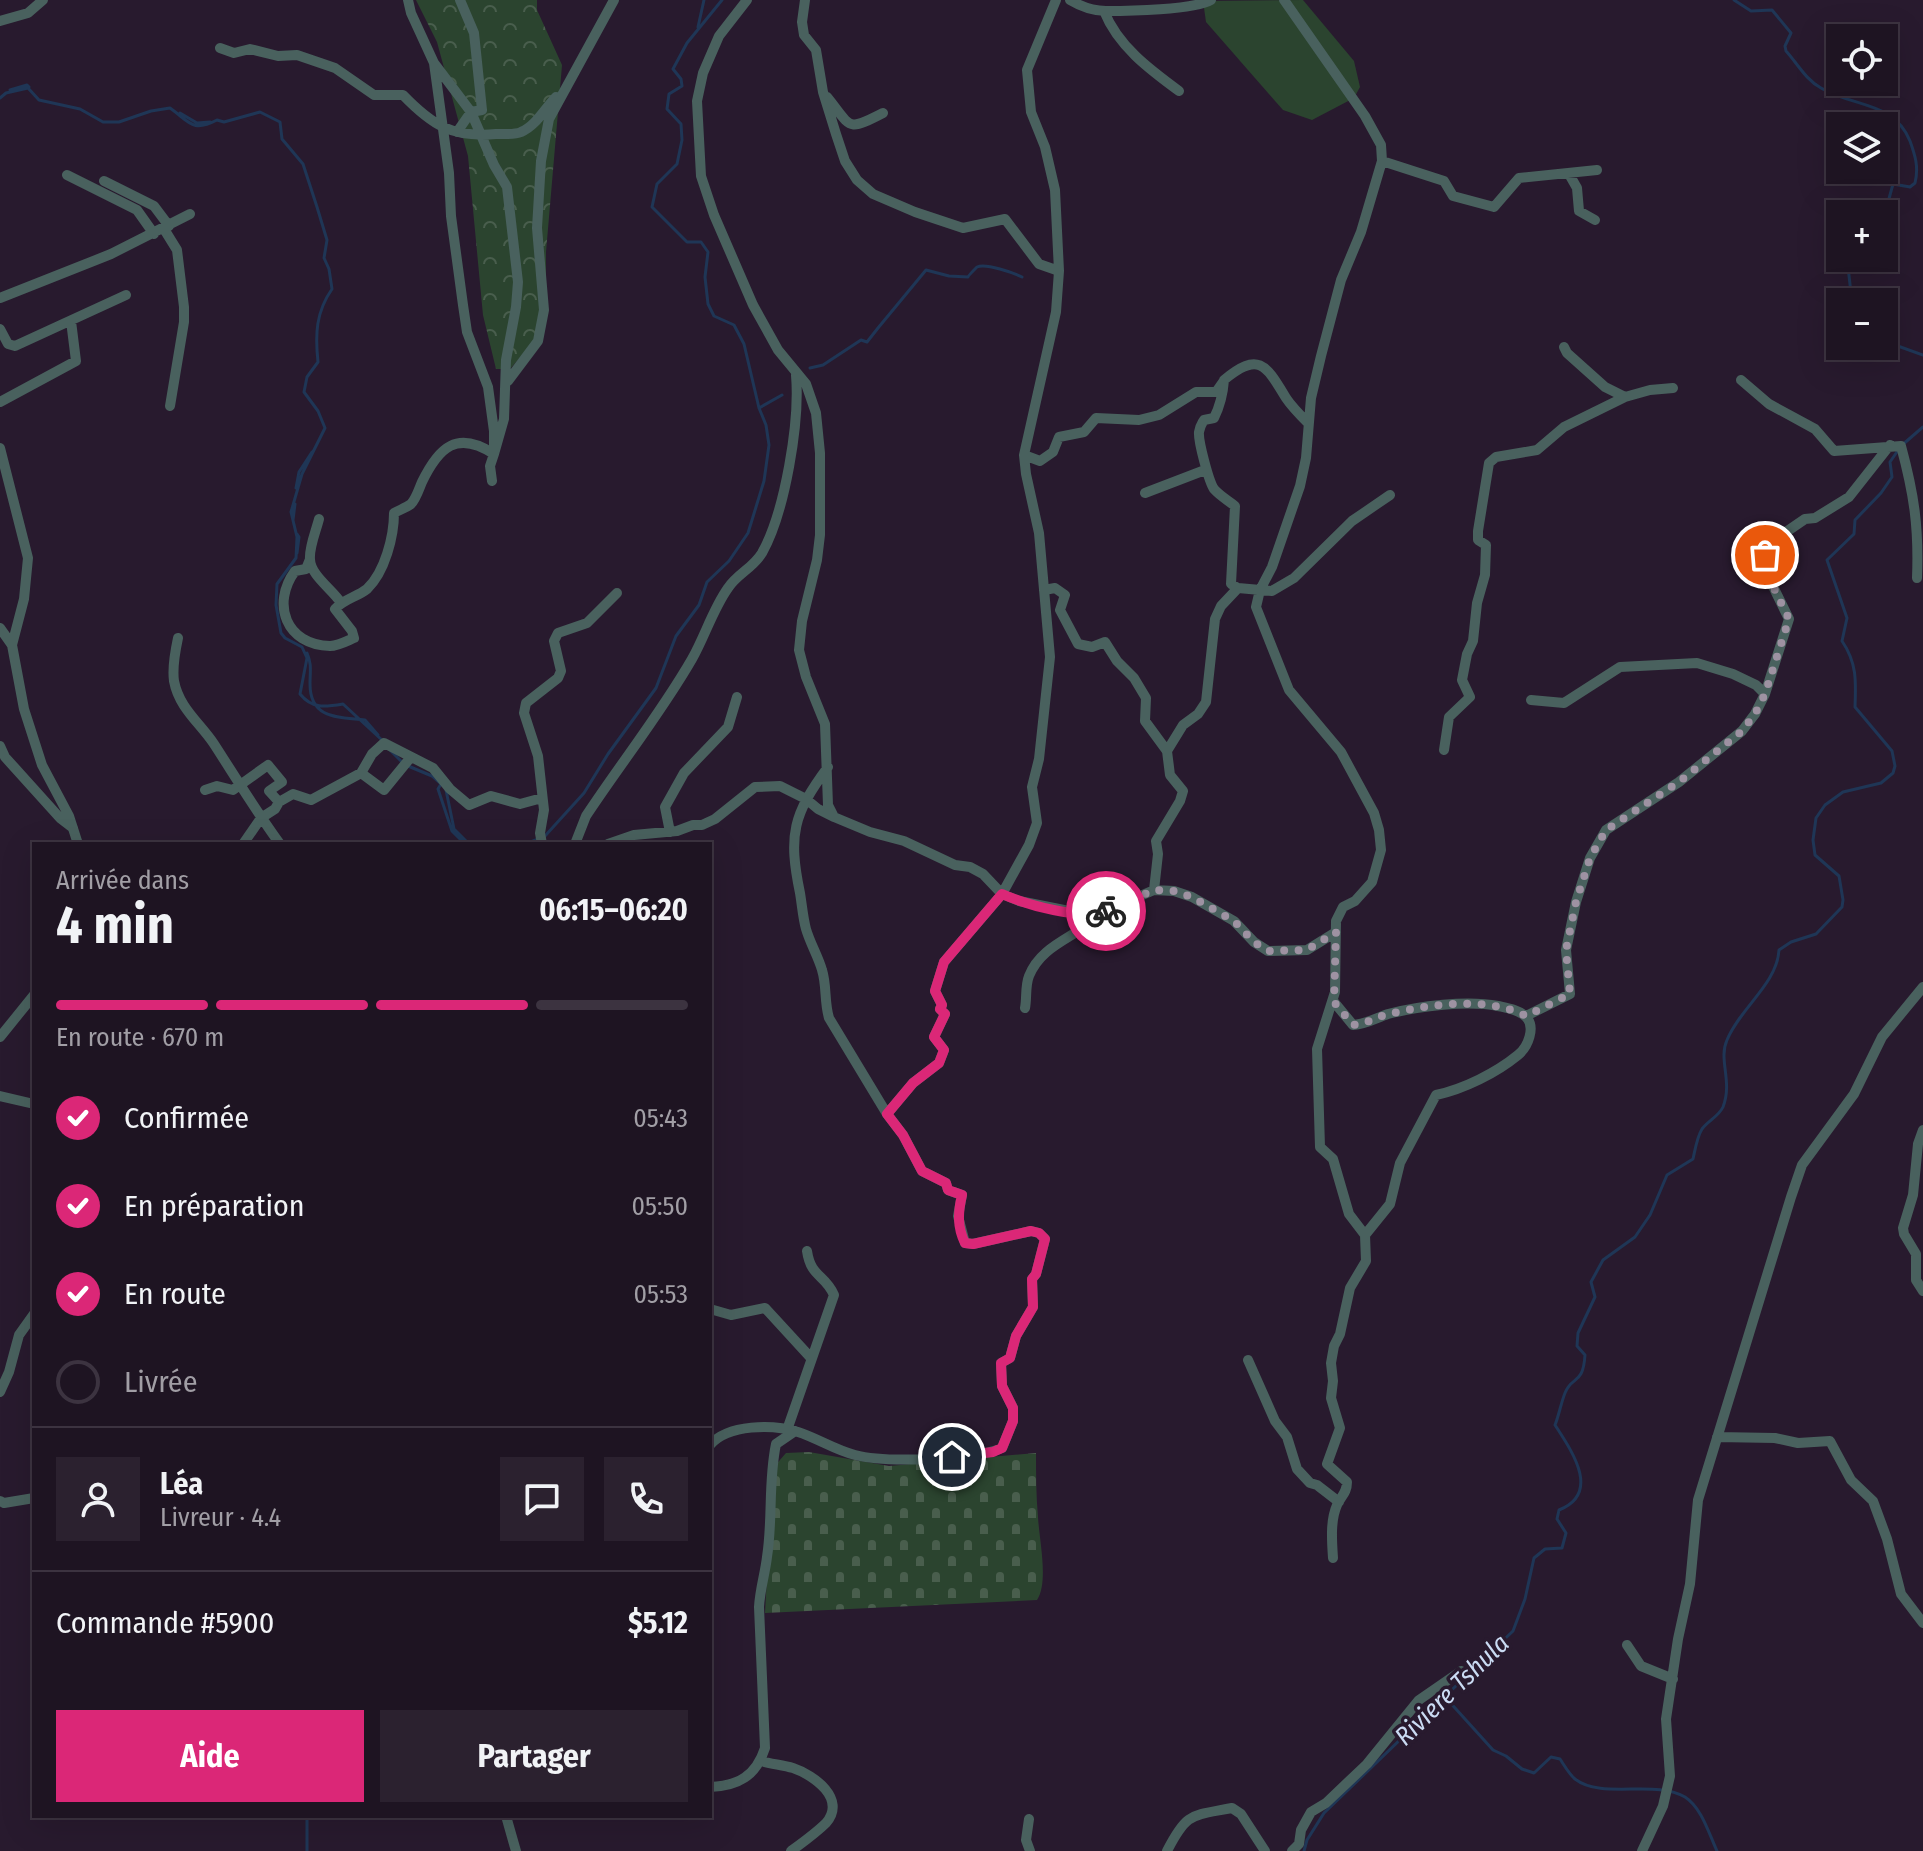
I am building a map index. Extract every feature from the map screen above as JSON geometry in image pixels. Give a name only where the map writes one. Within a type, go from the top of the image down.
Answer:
[{"type":"street","points":[[0,21],[28,13],[43,0]]},
{"type":"street","points":[[408,0],[434,63],[467,332],[488,387],[494,454]]},
{"type":"street","points":[[457,132],[471,112],[482,110],[474,33],[460,0]]},
{"type":"street","points":[[492,414],[516,367],[531,353],[538,341],[544,310],[537,239],[541,161],[549,119],[614,0]]},
{"type":"street","points":[[747,0],[719,36],[703,73],[697,101],[701,176],[714,215],[753,305],[778,350],[806,384],[816,413],[820,535],[799,650],[825,724],[828,805],[834,817]]},
{"type":"street","points":[[805,0],[804,35],[816,50],[823,92],[845,161],[857,180],[873,194],[963,228],[1005,219],[1039,264],[1059,271]]},
{"type":"street","points":[[887,1114],[913,1083],[939,1063],[944,1050],[934,1037],[945,1014],[940,1009],[942,1005],[935,991],[944,962],[1002,894],[1029,845],[1037,823],[1032,787],[1039,759],[1050,657],[1039,533],[1024,455],[1056,312],[1059,271],[1055,190],[1045,147],[1031,112],[1027,70],[1056,0]]},
{"type":"street","points":[[1070,0],[1104,11],[1195,6],[1211,0]]},
{"type":"street","points":[[1284,0],[1365,116],[1381,145],[1382,161],[1361,232],[1341,280],[1311,398],[1306,458],[1300,486],[1256,607],[1289,690],[1341,752],[1374,813],[1381,850],[1372,882],[1339,913],[1334,1002],[1317,1049],[1320,1147],[1333,1159],[1349,1214],[1365,1235],[1366,1261],[1346,1300],[1331,1363],[1331,1398],[1340,1428],[1327,1464],[1347,1482],[1331,1536],[1333,1558]]},
{"type":"street","points":[[1104,11],[1110,27],[1143,65],[1179,91]]},
{"type":"street","points":[[220,48],[234,53],[250,49],[278,56],[297,55],[335,68],[374,95],[403,95],[426,119],[443,128],[481,136],[520,133],[535,123],[566,84]]},
{"type":"street","points":[[434,63],[471,112],[507,187],[518,282],[504,390],[504,419],[490,466],[492,481]]},
{"type":"street","points":[[823,92],[850,125],[856,127],[883,113]]},
{"type":"street","points":[[1382,161],[1444,181],[1453,196],[1494,207],[1519,178],[1597,170]]},
{"type":"street","points":[[1569,174],[1577,188],[1579,211],[1595,220]]},
{"type":"street","points":[[67,175],[137,210],[162,230],[177,250],[184,307],[183,334],[170,406]]},
{"type":"street","points":[[104,181],[154,206],[162,230]]},
{"type":"street","points":[[0,298],[111,254],[190,214]]},
{"type":"street","points":[[0,329],[11,346],[126,295]]},
{"type":"street","points":[[0,402],[76,361],[71,321]]},
{"type":"street","points":[[1564,347],[1605,387],[1625,397]]},
{"type":"street","points":[[1024,455],[1040,461],[1053,452],[1059,437],[1084,432],[1096,418],[1139,420],[1159,415],[1196,392],[1216,392],[1237,369],[1252,363],[1264,366],[1272,373],[1289,402],[1308,423]]},
{"type":"street","points":[[576,842],[586,816],[692,659],[728,588],[751,568],[771,535],[798,409],[796,375]]},
{"type":"street","points":[[1224,380],[1217,412],[1214,418],[1204,420],[1199,429],[1199,442],[1205,454],[1205,470],[1213,488],[1235,506],[1231,584],[1238,588],[1272,591],[1294,578],[1352,521],[1390,495]]},
{"type":"street","points":[[1741,380],[1769,404],[1815,429],[1834,451],[1901,446],[1915,498],[1919,535],[1917,578]]},
{"type":"street","points":[[1444,750],[1449,717],[1470,697],[1462,680],[1473,641],[1477,603],[1485,575],[1483,560],[1487,551],[1486,545],[1478,540],[1478,531],[1489,463],[1496,457],[1537,450],[1564,427],[1625,397],[1673,388]]},
{"type":"street","points":[[319,519],[306,569],[295,571],[284,591],[286,622],[297,635],[310,642],[337,645],[354,638],[335,609],[357,596],[376,578],[394,531],[394,513],[413,503],[432,462],[446,447],[459,443],[476,443],[494,454]]},
{"type":"street","points":[[1334,1002],[1353,1025],[1367,1024],[1387,1015],[1468,1004],[1495,1006],[1526,1016],[1570,994],[1566,950],[1576,902],[1590,858],[1606,830],[1679,782],[1742,731],[1765,694],[1789,619],[1766,572],[1765,555],[1786,532],[1849,497],[1890,445]]},
{"type":"street","points":[[0,448],[28,558],[24,599],[12,645]]},
{"type":"street","points":[[1145,493],[1205,470]]},
{"type":"street","points":[[310,559],[313,569],[332,588],[341,603]]},
{"type":"street","points":[[1044,590],[1055,588],[1065,595],[1060,610],[1078,644],[1092,647],[1105,642],[1117,661],[1134,678],[1146,698],[1145,721],[1167,751],[1170,775],[1183,791],[1156,841],[1154,890]]},
{"type":"street","points":[[1167,751],[1183,725],[1198,714],[1206,702],[1215,619],[1228,596],[1238,588]]},
{"type":"street","points":[[541,840],[544,810],[538,756],[524,713],[526,703],[558,678],[561,671],[554,641],[558,633],[587,623],[617,593]]},
{"type":"street","points":[[0,628],[12,645],[24,709],[42,765],[77,842]]},
{"type":"street","points":[[178,638],[174,682],[184,706],[213,742],[228,770],[242,784],[279,842]]},
{"type":"street","points":[[1531,700],[1564,703],[1620,667],[1697,663],[1745,679],[1765,694]]},
{"type":"street","points":[[670,832],[665,807],[684,773],[728,727],[737,697]]},
{"type":"street","points":[[244,842],[261,818],[275,809],[279,802],[293,794],[311,800],[361,773],[372,754],[384,743],[433,768],[450,789],[469,805],[491,796],[520,804],[542,798]]},
{"type":"street","points":[[0,746],[5,757],[60,818],[73,828]]},
{"type":"street","points":[[361,773],[384,790],[411,757]]},
{"type":"street","points":[[205,790],[217,786],[233,790],[268,765],[282,782],[269,791],[279,802]]},
{"type":"street","points":[[712,1443],[722,1434],[768,1428],[791,1430],[855,1455],[872,1458],[952,1457],[1002,1448],[1013,1421],[1011,1399],[1002,1386],[1001,1363],[1010,1358],[1016,1336],[1033,1307],[1032,1279],[1045,1239],[1031,1231],[973,1244],[965,1243],[960,1234],[958,1216],[962,1195],[948,1190],[946,1183],[922,1171],[903,1135],[837,1033],[824,1002],[825,986],[806,929],[793,851],[793,834],[806,799],[828,767]]},
{"type":"street","points":[[614,842],[634,835],[670,832],[715,819],[755,787],[780,786],[834,817],[870,832],[904,841],[955,865],[970,867],[983,874],[1002,894],[1039,906],[1101,913]]},
{"type":"street","points":[[1025,1008],[1027,980],[1039,960],[1060,941],[1092,923],[1101,913],[1154,890],[1174,891],[1192,897],[1234,921],[1254,942],[1268,951],[1307,950],[1336,932]]},
{"type":"street","points":[[1642,1851],[1667,1791],[1670,1760],[1666,1719],[1690,1584],[1698,1500],[1802,1165],[1854,1094],[1882,1037],[1923,987]]},
{"type":"street","points":[[0,1037],[32,997]]},
{"type":"street","points":[[1365,1235],[1390,1204],[1400,1163],[1436,1095],[1453,1091],[1521,1053],[1530,1037],[1531,1026],[1526,1016]]},
{"type":"street","points":[[0,1096],[32,1104]]},
{"type":"street","points":[[1923,1130],[1918,1144],[1913,1195],[1903,1228],[1916,1254],[1916,1280],[1923,1291]]},
{"type":"street","points":[[712,1787],[739,1783],[748,1777],[761,1761],[765,1748],[759,1607],[760,1586],[768,1556],[770,1472],[776,1444],[791,1430],[811,1358],[834,1295],[810,1267],[807,1251]]},
{"type":"street","points":[[712,1310],[731,1315],[765,1308],[811,1358]]},
{"type":"street","points":[[0,1392],[19,1335],[32,1317]]},
{"type":"street","points":[[1248,1360],[1275,1421],[1287,1437],[1297,1469],[1310,1483],[1339,1502]]},
{"type":"street","points":[[1717,1437],[1775,1438],[1798,1443],[1830,1441],[1851,1480],[1873,1501],[1887,1539],[1901,1594],[1923,1623]]},
{"type":"street","points":[[0,1501],[32,1498]]},
{"type":"street","points":[[1627,1645],[1641,1666],[1673,1679]]},
{"type":"street","points":[[1292,1851],[1299,1844],[1301,1830],[1311,1812],[1326,1803],[1367,1764],[1419,1700],[1461,1671]]},
{"type":"street","points":[[761,1761],[794,1768],[830,1793],[832,1813],[827,1822],[791,1851]]},
{"type":"street","points":[[1167,1851],[1184,1821],[1194,1815],[1232,1808],[1241,1814],[1265,1851]]},
{"type":"street","points":[[507,1818],[516,1851]]},
{"type":"street","points":[[1029,1819],[1026,1840],[1030,1851]]},
{"type":"green space","points":[[416,0],[537,0],[537,10],[562,65],[546,252],[546,298],[535,340],[510,369],[496,369],[483,315],[468,156],[437,42]]},
{"type":"green space","points":[[1303,0],[1354,61],[1360,87],[1354,98],[1312,120],[1283,110],[1206,22],[1203,1]]},
{"type":"green space","points":[[809,1452],[889,1466],[1036,1453],[1043,1572],[1037,1600],[765,1613],[773,1468],[786,1453]]},
{"type":"waterway","points":[[698,27],[704,0]]},
{"type":"waterway","points":[[545,836],[584,793],[656,688],[676,636],[699,605],[707,582],[729,561],[748,533],[764,481],[769,445],[766,425],[744,344],[734,325],[714,316],[708,304],[705,277],[708,252],[701,242],[687,242],[652,207],[657,184],[677,164],[682,140],[681,124],[667,109],[669,94],[682,86],[673,69],[687,43],[722,0]]},
{"type":"waterway","name":"Riviere Tshula","points":[[1734,0],[1751,11],[1772,10],[1791,33],[1786,51],[1816,85],[1883,112],[1903,128],[1915,156],[1915,183],[1910,187],[1893,184],[1889,200]]},
{"type":"waterway","points":[[10,90],[29,87]]},
{"type":"waterway","points":[[0,98],[6,93],[28,88],[39,100],[80,109],[103,122],[119,122],[170,108],[196,126],[260,112],[280,122],[282,139],[303,164],[317,207],[327,240],[324,258],[332,289],[318,324],[318,362],[307,377],[304,392],[318,411],[325,428],[302,474],[291,512],[297,537],[296,558],[277,584],[276,605],[281,633],[302,647],[307,658],[300,694],[319,706],[343,704],[383,741]]},
{"type":"waterway","points":[[180,113],[197,123],[210,122]]},
{"type":"waterway","points":[[810,368],[823,365],[861,340],[867,342],[926,270],[968,277],[977,267],[987,266],[1022,277]]},
{"type":"waterway","name":"Riviere Tshula","points":[[1849,272],[1850,288]]},
{"type":"waterway","name":"Riviere Tshula","points":[[1898,346],[1923,355]]},
{"type":"waterway","points":[[759,408],[782,395]]},
{"type":"waterway","name":"Riviere Tshula","points":[[1304,1851],[1307,1840],[1324,1813],[1513,1631],[1525,1599],[1534,1558],[1545,1549],[1562,1548],[1566,1533],[1557,1519],[1559,1510],[1572,1502],[1579,1493],[1581,1482],[1575,1458],[1555,1425],[1565,1393],[1580,1376],[1584,1365],[1585,1355],[1577,1346],[1578,1333],[1595,1297],[1591,1282],[1603,1260],[1635,1237],[1650,1215],[1667,1175],[1693,1159],[1702,1129],[1723,1107],[1727,1088],[1724,1055],[1727,1040],[1772,974],[1779,950],[1791,942],[1816,934],[1842,907],[1839,876],[1815,855],[1813,840],[1816,818],[1825,805],[1843,792],[1881,783],[1893,773],[1895,766],[1892,751],[1855,707],[1853,665],[1842,641],[1847,618],[1827,560],[1854,534],[1855,520],[1892,477],[1890,462],[1901,446],[1923,427]]},
{"type":"waterway","points":[[296,488],[299,472],[312,452]]},
{"type":"waterway","points":[[293,520],[295,504]]},
{"type":"waterway","points":[[297,534],[297,553]]},
{"type":"waterway","points":[[307,653],[311,696],[315,704],[337,717],[365,720],[378,735]]},
{"type":"waterway","points":[[390,750],[402,762]]},
{"type":"waterway","points":[[408,766],[432,776],[441,784],[438,789],[452,831],[463,842]]},
{"type":"waterway","points":[[446,790],[454,829],[467,842]]},
{"type":"waterway","points":[[531,842],[538,839]]},
{"type":"waterway","points":[[1446,1698],[1493,1750],[1522,1769],[1534,1773],[1551,1757],[1560,1759],[1573,1777],[1586,1785],[1659,1790],[1685,1797],[1700,1814],[1717,1851]]},
{"type":"waterway","points":[[307,1818],[307,1851]]},
{"type":"way so far","points":[[1106,911],[1154,890],[1174,891],[1192,897],[1234,921],[1254,942],[1268,951],[1307,950],[1336,932],[1334,1002],[1353,1025],[1367,1024],[1387,1015],[1468,1004],[1495,1006],[1526,1016],[1570,994],[1566,950],[1576,902],[1590,858],[1606,830],[1679,782],[1742,731],[1765,694],[1789,619],[1766,572],[1765,555]]},
{"type":"route","points":[[952,1457],[1002,1448],[1013,1421],[1013,1408],[1002,1386],[1001,1363],[1010,1358],[1016,1336],[1033,1307],[1032,1279],[1041,1260],[1045,1239],[1031,1231],[973,1244],[965,1243],[960,1234],[958,1216],[962,1195],[948,1190],[946,1183],[922,1171],[903,1135],[887,1114],[913,1083],[939,1063],[944,1050],[934,1037],[945,1014],[940,1009],[942,1005],[935,991],[944,962],[1002,894],[1039,906],[1074,912],[1106,911]]}]
